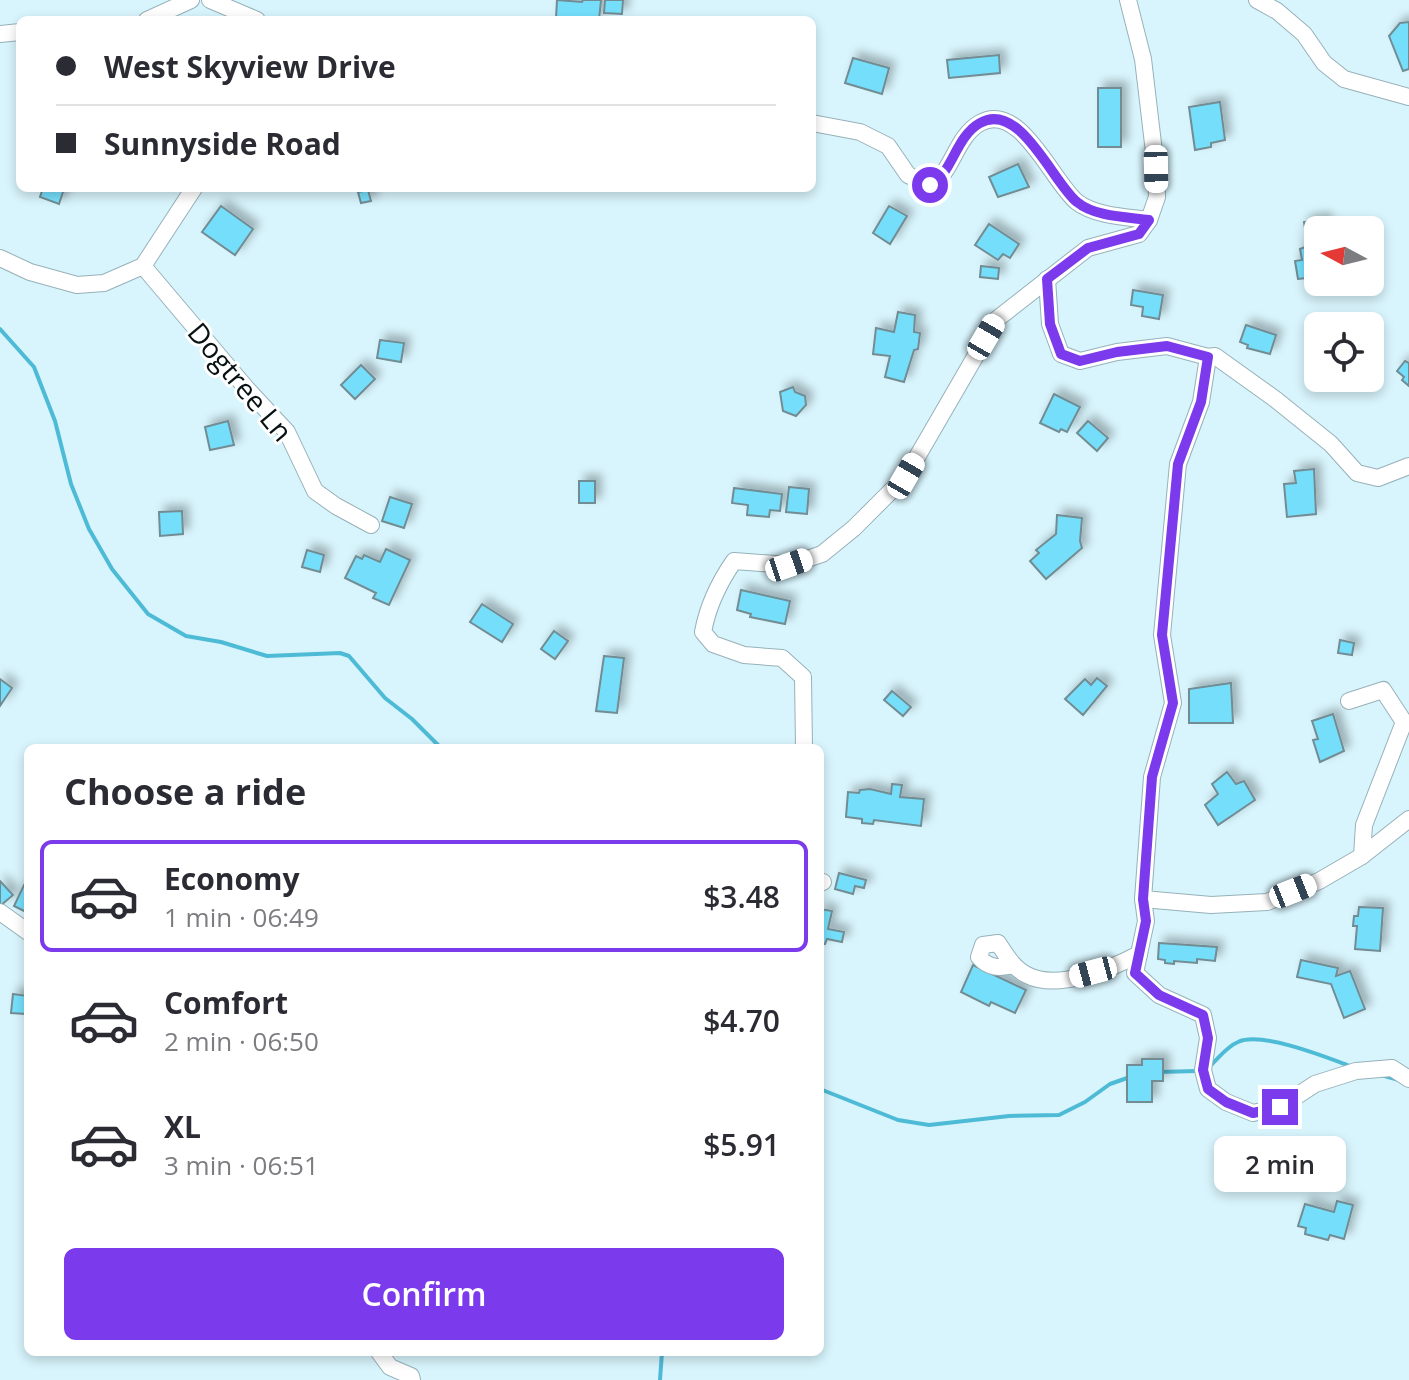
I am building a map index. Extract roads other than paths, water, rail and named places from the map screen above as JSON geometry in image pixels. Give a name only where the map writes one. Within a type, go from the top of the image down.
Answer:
[{"type":"street","points":[[156,16],[191,0]]},
{"type":"street","points":[[210,0],[248,16]]},
{"type":"street","points":[[804,744],[803,677],[782,658],[744,655],[713,644],[703,632],[707,609],[734,561],[789,565],[822,554],[854,528],[906,476],[997,319],[1088,248],[1139,234],[1149,220],[1157,197],[1156,169],[1143,59],[1128,0]]},
{"type":"street","points":[[1257,0],[1277,11],[1304,34],[1324,63],[1344,79],[1409,97]]},
{"type":"street","points":[[816,124],[860,132],[888,146],[908,175],[930,185],[938,181],[962,138],[981,122],[997,119],[1019,128],[1043,157],[1063,189],[1080,205],[1149,220]]},
{"type":"street","points":[[0,258],[30,272],[77,285],[104,283],[143,266],[191,192]]},
{"type":"street","name":"Dogtree Ln","points":[[143,266],[287,432],[315,491],[371,525]]},
{"type":"street","points":[[1047,279],[1050,324],[1061,354],[1080,361],[1117,352],[1167,346],[1211,356],[1275,399],[1331,444],[1357,473],[1378,478],[1409,466]]},
{"type":"street","points":[[1211,356],[1201,402],[1178,464],[1162,635],[1173,703],[1152,777],[1143,899],[1146,921],[1135,973],[1159,995],[1203,1015],[1208,1038],[1203,1070],[1208,1089],[1226,1102],[1253,1113],[1280,1107],[1315,1084],[1356,1071],[1392,1068],[1409,1079]]},
{"type":"street","points":[[1349,701],[1383,690],[1404,722],[1364,825],[1362,856]]},
{"type":"street","points":[[1143,899],[1211,905],[1267,902],[1319,881],[1362,856],[1409,819]]},
{"type":"street","points":[[0,912],[24,929]]},
{"type":"street","points":[[1014,965],[1027,976],[1052,983],[1117,966],[1139,954]]},
{"type":"street","points":[[382,1356],[390,1367],[411,1376],[412,1380]]},
{"type":"waterway","points":[[0,329],[34,367],[55,421],[71,484],[89,529],[112,569],[148,614],[186,636],[221,642],[267,656],[340,653],[349,656],[385,698],[437,744]]},
{"type":"waterway","points":[[1209,1067],[1230,1047],[1248,1040],[1294,1046],[1350,1066]]},
{"type":"waterway","points":[[1158,1072],[1197,1071]]},
{"type":"waterway","points":[[1381,1075],[1399,1080]]},
{"type":"waterway","points":[[824,1091],[898,1120],[929,1125],[1009,1116],[1059,1115],[1110,1084],[1130,1077]]},
{"type":"waterway","points":[[660,1380],[662,1356]]}]
